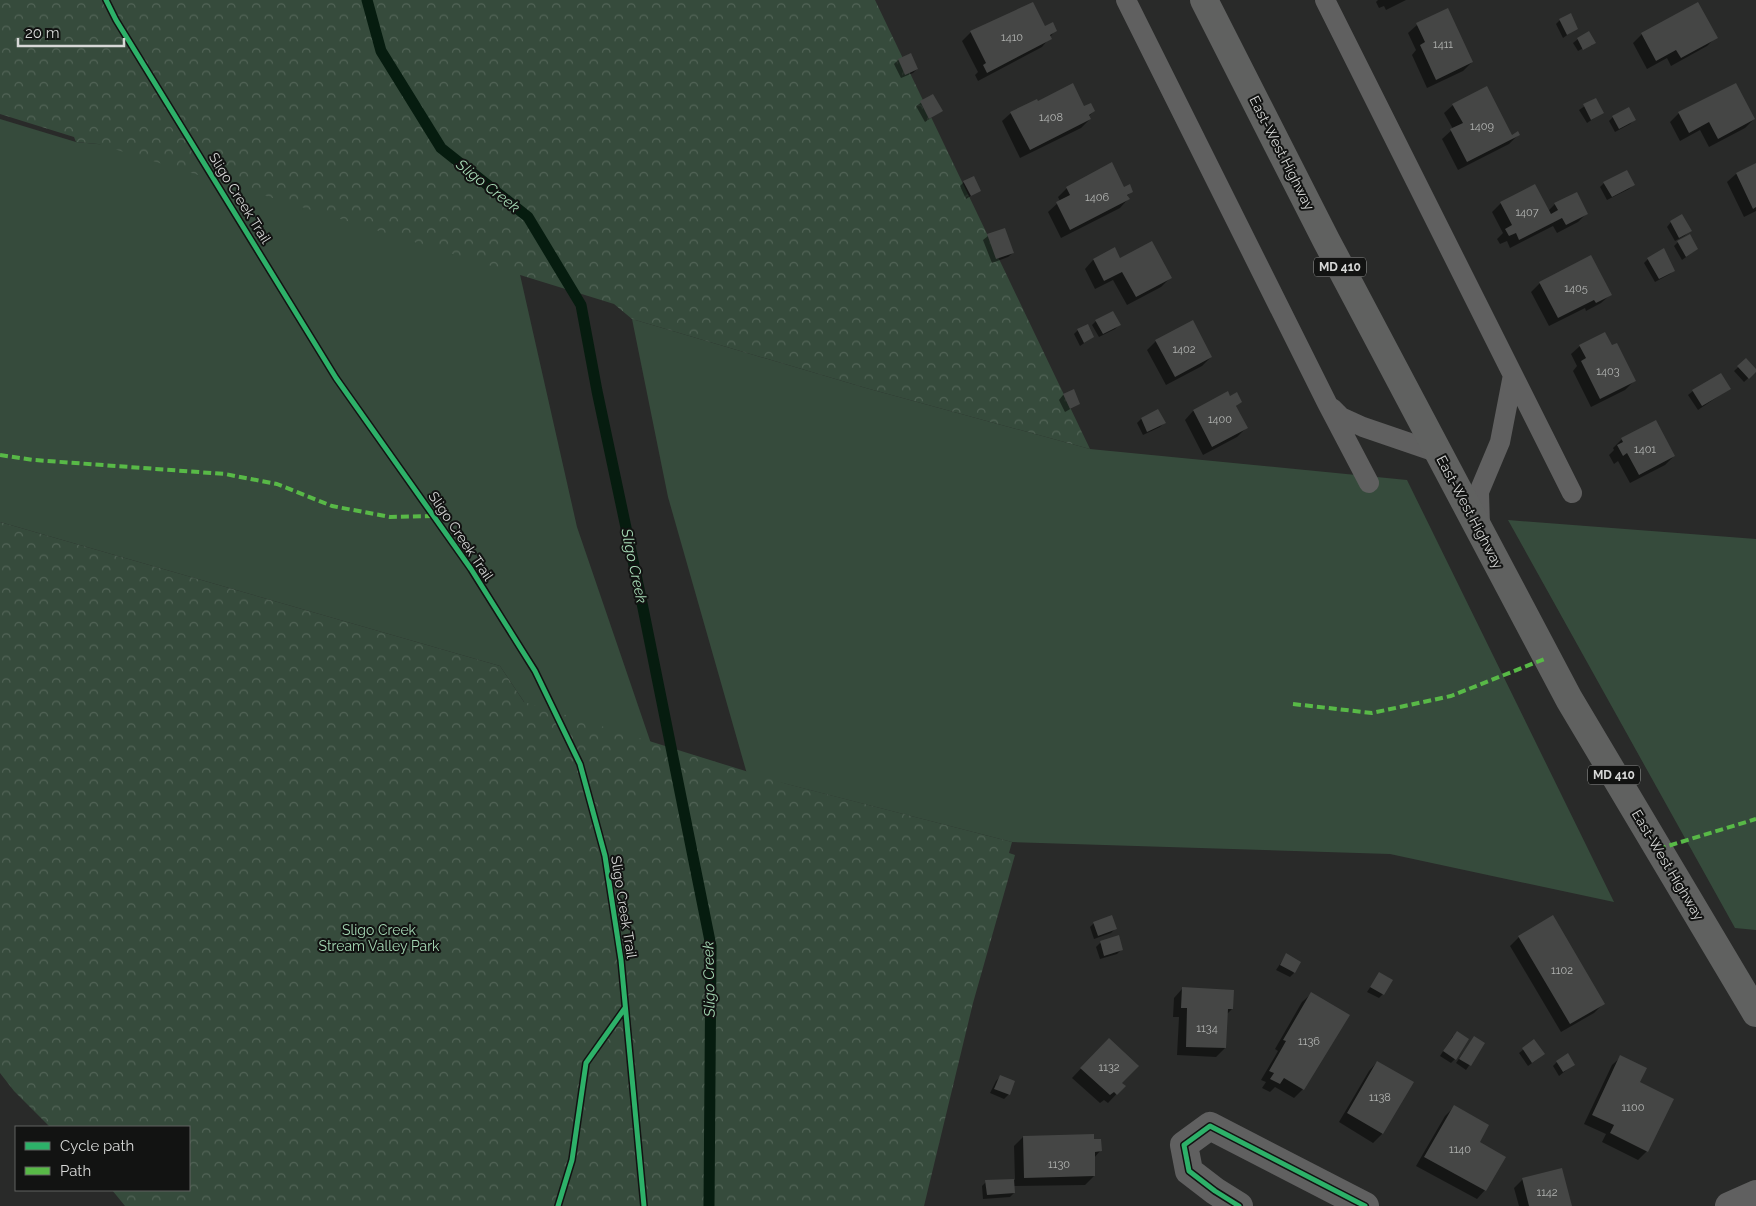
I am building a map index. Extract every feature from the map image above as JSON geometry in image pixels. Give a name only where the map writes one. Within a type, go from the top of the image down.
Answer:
[{"type":"main road","name":"East-West Highway","points":[[1204,0],[1326,240],[1569,699],[1756,1013]]},
{"type":"street","points":[[1240,1206],[1215,1191],[1189,1171],[1184,1145],[1210,1126],[1365,1206]]},
{"type":"street","points":[[1729,1206],[1756,1194]]},
{"type":"lane","points":[[1126,0],[1327,403],[1369,483]]},
{"type":"lane","points":[[1325,0],[1572,493]]},
{"type":"lane","points":[[1480,532],[1479,492],[1500,442],[1513,375]]},
{"type":"lane","points":[[1327,403],[1341,417],[1356,424],[1439,453]]},
{"type":"green space","points":[[0,0],[875,0],[1090,449],[866,388],[632,319],[614,304],[98,144],[76,142],[74,137],[0,114]]},
{"type":"green space","points":[[0,119],[76,142],[248,158],[507,217],[577,527],[656,758],[549,739],[500,666],[0,522]]},
{"type":"green space","points":[[632,319],[866,388],[1090,449],[1407,480],[1614,902],[1390,854],[1012,842],[747,774],[668,497]]},
{"type":"green space","points":[[1508,520],[1756,539],[1756,930],[1735,928]]},
{"type":"green space","name":"Sligo Creek Stream Valley Park","points":[[0,522],[500,666],[524,702],[787,784],[1012,842],[1009,853],[1015,855],[973,1003],[924,1206],[125,1206],[113,1191],[190,1191],[190,1126],[49,1126],[14,1091],[0,1073]]},
{"type":"building","points":[[1033,2],[1045,26],[1053,22],[1057,31],[1050,35],[1052,39],[987,73],[983,65],[986,63],[970,31]]},
{"type":"building","points":[[1698,2],[1718,38],[1681,58],[1676,50],[1656,61],[1641,33]]},
{"type":"building","points":[[1448,8],[1473,62],[1436,80],[1420,45],[1425,42],[1416,23]]},
{"type":"building","points":[[1571,13],[1578,29],[1567,35],[1559,19]]},
{"type":"building","points":[[1589,31],[1596,43],[1583,50],[1577,38]]},
{"type":"building","points":[[911,53],[918,69],[905,75],[898,59]]},
{"type":"building","points":[[1073,83],[1084,106],[1091,103],[1095,111],[1089,115],[1091,119],[1030,150],[1010,112],[1037,99],[1038,101]]},
{"type":"building","points":[[1736,83],[1755,119],[1718,139],[1709,122],[1689,133],[1678,112]]},
{"type":"building","points":[[1487,86],[1512,135],[1518,131],[1520,135],[1467,162],[1450,129],[1463,123],[1452,104]]},
{"type":"building","points":[[933,94],[943,111],[929,119],[920,101]]},
{"type":"building","points":[[1596,98],[1604,113],[1591,120],[1583,104]]},
{"type":"building","points":[[1629,107],[1636,120],[1619,129],[1612,116]]},
{"type":"building","points":[[1112,162],[1124,187],[1130,184],[1133,192],[1127,195],[1130,199],[1070,230],[1056,202],[1070,195],[1066,187]]},
{"type":"building","points":[[1756,163],[1756,207],[1753,209],[1736,173]]},
{"type":"building","points":[[1627,170],[1635,185],[1612,197],[1603,182]]},
{"type":"building","points":[[974,176],[981,191],[971,196],[963,181]]},
{"type":"building","points":[[1535,184],[1551,214],[1558,210],[1554,203],[1577,192],[1588,214],[1566,225],[1562,218],[1519,240],[1516,233],[1509,236],[1505,229],[1512,225],[1500,202]]},
{"type":"building","points":[[1682,214],[1692,231],[1679,238],[1670,221]]},
{"type":"building","points":[[1005,228],[1014,253],[996,259],[987,234]]},
{"type":"building","points":[[1690,234],[1698,249],[1686,257],[1677,241]]},
{"type":"building","points":[[1152,241],[1172,278],[1136,297],[1122,272],[1104,281],[1093,259],[1115,247],[1120,258]]},
{"type":"building","points":[[1664,248],[1675,271],[1659,279],[1647,258]]},
{"type":"building","points":[[1591,255],[1612,295],[1596,303],[1594,300],[1558,318],[1539,282]]},
{"type":"building","points":[[1113,311],[1121,325],[1103,334],[1095,320]]},
{"type":"building","points":[[1193,320],[1212,357],[1175,377],[1155,340]]},
{"type":"building","points":[[1088,324],[1094,337],[1084,343],[1077,329]]},
{"type":"building","points":[[1605,332],[1612,345],[1617,343],[1636,381],[1600,399],[1581,361],[1586,358],[1579,345]]},
{"type":"building","points":[[1746,358],[1756,369],[1756,372],[1749,379],[1737,366]]},
{"type":"building","points":[[1721,373],[1731,389],[1702,406],[1692,390]]},
{"type":"building","points":[[1074,389],[1080,404],[1070,409],[1063,394]]},
{"type":"building","points":[[1228,391],[1230,396],[1237,392],[1242,402],[1236,406],[1248,428],[1212,447],[1193,410]]},
{"type":"building","points":[[1158,409],[1166,423],[1147,432],[1141,418]]},
{"type":"building","points":[[1656,420],[1675,456],[1639,475],[1627,453],[1623,456],[1617,445],[1623,442],[1621,438]]},
{"type":"building","points":[[1112,915],[1117,929],[1098,936],[1093,922]]},
{"type":"building","points":[[1553,915],[1605,1004],[1570,1024],[1518,936]]},
{"type":"building","points":[[1119,935],[1123,950],[1104,956],[1100,941]]},
{"type":"building","points":[[1286,953],[1301,962],[1295,973],[1280,965]]},
{"type":"building","points":[[1379,972],[1393,980],[1384,995],[1370,987]]},
{"type":"building","points":[[1182,987],[1234,990],[1233,1009],[1228,1009],[1226,1048],[1186,1047],[1187,1008],[1181,1008]]},
{"type":"building","points":[[1311,992],[1350,1015],[1304,1090],[1284,1078],[1280,1084],[1270,1079],[1274,1073],[1269,1071],[1286,1041],[1283,1040]]},
{"type":"building","points":[[1457,1031],[1469,1039],[1456,1060],[1443,1051]]},
{"type":"building","points":[[1474,1036],[1485,1043],[1471,1066],[1459,1059]]},
{"type":"building","points":[[1109,1038],[1139,1066],[1122,1083],[1126,1086],[1117,1095],[1114,1092],[1110,1095],[1080,1068]]},
{"type":"building","points":[[1534,1039],[1545,1054],[1532,1063],[1522,1048]]},
{"type":"building","points":[[1568,1053],[1575,1065],[1563,1072],[1556,1061]]},
{"type":"building","points":[[1620,1055],[1647,1068],[1640,1082],[1674,1099],[1648,1152],[1610,1133],[1614,1125],[1592,1115]]},
{"type":"building","points":[[1377,1061],[1414,1082],[1383,1134],[1347,1113]]},
{"type":"building","points":[[1000,1075],[1015,1081],[1010,1095],[994,1089]]},
{"type":"building","points":[[1454,1105],[1489,1125],[1480,1142],[1506,1157],[1486,1191],[1424,1157]]},
{"type":"building","points":[[1094,1134],[1094,1139],[1101,1139],[1102,1151],[1095,1152],[1095,1176],[1024,1178],[1023,1136]]},
{"type":"building","points":[[1562,1168],[1572,1206],[1529,1206],[1522,1178]]},
{"type":"building","points":[[1014,1179],[1015,1193],[987,1195],[985,1180]]},
{"type":"waterway","name":"Sligo Creek","points":[[367,0],[381,51],[441,148],[528,217],[581,305],[711,946],[709,1206]]},
{"type":"marked path","points":[[0,455],[34,460],[225,474],[277,484],[332,506],[390,517],[434,516]]},
{"type":"marked path","points":[[1293,704],[1372,713],[1451,696],[1547,658]]},
{"type":"marked path","points":[[1658,849],[1756,819]]},
{"type":"cycle path","name":"Sligo Creek Trail","points":[[106,0],[116,20],[336,378],[471,569],[535,671],[580,764],[605,856],[621,960],[644,1206]]},
{"type":"cycle path","points":[[558,1206],[572,1160],[586,1063],[625,1008]]},
{"type":"cycle path","points":[[1239,1206],[1189,1171],[1184,1145],[1210,1126],[1365,1206]]}]
